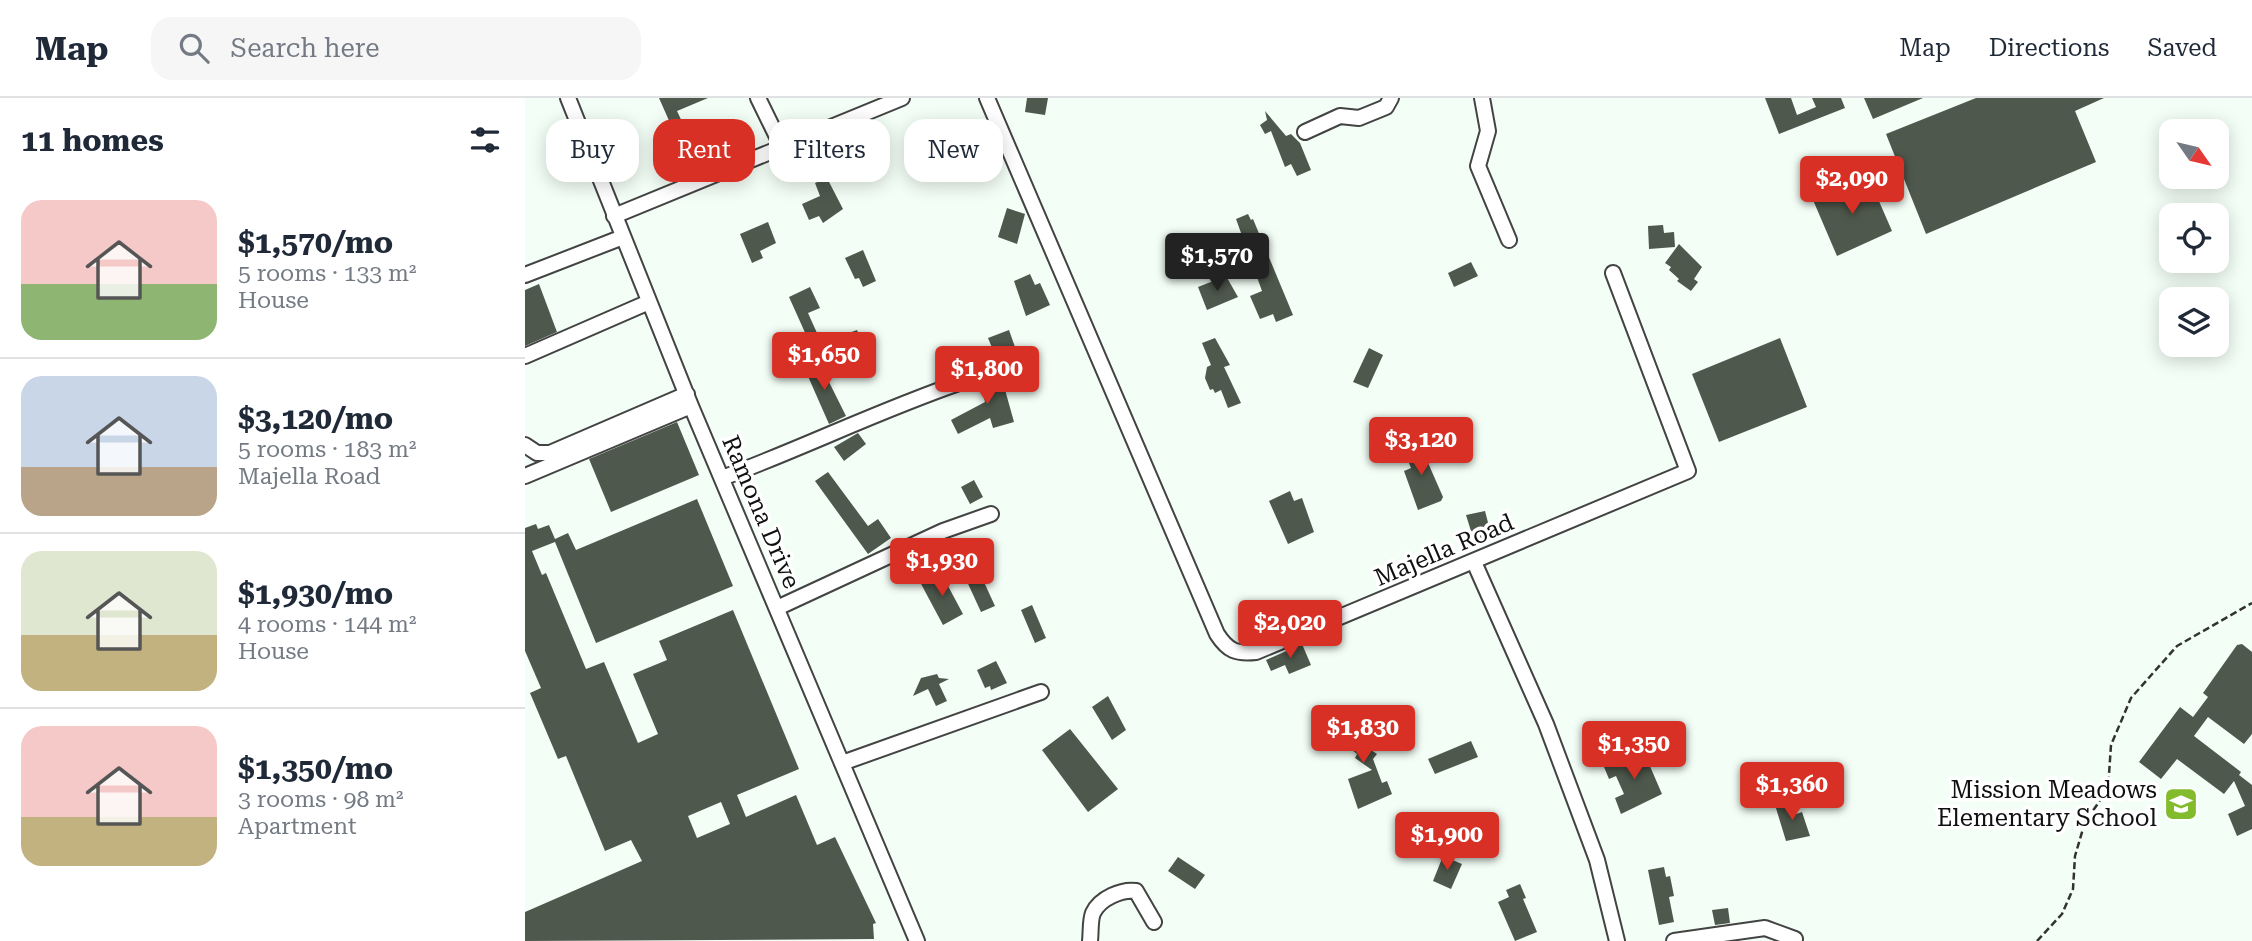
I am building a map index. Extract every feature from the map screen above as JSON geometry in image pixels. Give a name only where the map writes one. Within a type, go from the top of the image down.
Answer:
[{"type":"street","name":"Ramona Drive","points":[[568,98],[689,400],[917,941]]},
{"type":"street","points":[[758,98],[769,120]]},
{"type":"street","points":[[851,119],[902,98]]},
{"type":"street","name":"Majella Road","points":[[987,98],[1217,634],[1226,647],[1239,654],[1256,652],[1688,471],[1613,273]]},
{"type":"street","points":[[1305,132],[1340,116],[1359,118],[1386,107],[1391,98]]},
{"type":"street","points":[[1482,98],[1488,131],[1478,166],[1509,240]]},
{"type":"street","points":[[614,216],[769,152]]},
{"type":"street","points":[[525,275],[622,237]]},
{"type":"street","points":[[525,356],[649,302]]},
{"type":"street","points":[[722,478],[786,454],[907,400],[962,382]]},
{"type":"street","points":[[525,445],[537,453],[550,453],[689,400]]},
{"type":"street","points":[[525,475],[689,400]]},
{"type":"street","points":[[776,608],[943,531],[991,514]]},
{"type":"street","points":[[1475,562],[1551,736],[1597,860],[1617,941]]},
{"type":"street","points":[[842,763],[1041,692]]},
{"type":"street","points":[[1090,941],[1092,914],[1100,904],[1125,890],[1136,891],[1154,922]]},
{"type":"street","points":[[1674,941],[1765,928],[1795,939]]},
{"type":"path","points":[[2037,941],[2062,914],[2073,889],[2075,856],[2085,822],[2108,789],[2111,745],[2131,698],[2177,646],[2252,603]]},
{"type":"building","points":[[659,98],[708,98],[677,111],[681,119],[668,119]]},
{"type":"building","points":[[1027,98],[1048,98],[1045,115],[1025,112]]},
{"type":"building","points":[[1765,98],[1791,98],[1797,115],[1816,107],[1812,98],[1841,98],[1845,108],[1779,134]]},
{"type":"building","points":[[1864,98],[1923,98],[1873,119]]},
{"type":"building","points":[[1976,98],[2104,98],[2075,111],[2096,162],[1926,234],[1886,134]]},
{"type":"building","points":[[1265,111],[1286,136],[1291,134],[1300,143],[1311,170],[1297,176],[1291,164],[1285,167],[1271,131],[1265,134],[1260,125],[1267,120]]},
{"type":"building","points":[[1868,176],[1892,231],[1837,256],[1813,200]]},
{"type":"building","points":[[829,182],[843,209],[823,223],[819,216],[809,220],[802,204],[820,196],[815,183]]},
{"type":"building","points":[[1007,208],[1025,214],[1017,244],[998,237]]},
{"type":"building","points":[[1248,214],[1251,220],[1253,219],[1293,315],[1276,322],[1273,314],[1260,319],[1250,296],[1262,291],[1236,219]]},
{"type":"building","points":[[768,222],[776,243],[760,251],[763,258],[752,263],[740,234]]},
{"type":"building","points":[[1663,225],[1664,233],[1674,232],[1675,247],[1649,249],[1648,226]]},
{"type":"building","points":[[1679,244],[1702,267],[1694,279],[1698,282],[1691,291],[1677,281],[1679,279],[1669,270],[1671,267],[1665,263]]},
{"type":"building","points":[[863,250],[876,281],[863,287],[859,278],[855,279],[845,258]]},
{"type":"building","points":[[1471,262],[1478,276],[1454,287],[1448,273]]},
{"type":"building","points":[[1030,274],[1035,285],[1040,283],[1050,305],[1026,316],[1014,281]]},
{"type":"building","points":[[1226,276],[1238,297],[1207,310],[1198,287]]},
{"type":"building","points":[[539,284],[557,332],[525,346],[525,290]]},
{"type":"building","points":[[810,287],[820,308],[808,313],[817,333],[807,337],[789,297]]},
{"type":"building","points":[[857,330],[871,363],[857,368],[846,334]]},
{"type":"building","points":[[1009,330],[1015,347],[995,355],[988,338]]},
{"type":"building","points":[[1215,338],[1230,365],[1224,367],[1241,403],[1228,408],[1221,390],[1215,393],[1213,389],[1210,390],[1205,378],[1207,367],[1211,365],[1202,343]]},
{"type":"building","points":[[1780,338],[1807,407],[1719,442],[1692,374]]},
{"type":"building","points":[[1369,348],[1383,355],[1368,388],[1353,382]]},
{"type":"building","points":[[817,358],[846,416],[829,424],[803,365]]},
{"type":"building","points":[[992,368],[999,388],[1004,386],[1014,422],[993,428],[990,418],[958,434],[951,420],[985,402],[977,373]]},
{"type":"building","points":[[677,422],[699,475],[611,512],[589,459]]},
{"type":"building","points":[[858,433],[866,444],[844,461],[834,447]]},
{"type":"building","points":[[1418,440],[1443,497],[1441,501],[1418,510],[1404,471],[1411,468],[1402,446]]},
{"type":"building","points":[[828,472],[868,526],[878,519],[891,538],[868,554],[815,481]]},
{"type":"building","points":[[974,480],[983,497],[970,504],[961,487]]},
{"type":"building","points":[[1290,491],[1294,501],[1302,498],[1314,532],[1288,544],[1269,501]]},
{"type":"building","points":[[697,499],[733,586],[596,643],[555,542],[532,551],[542,575],[546,573],[586,669],[604,662],[638,743],[658,734],[633,674],[667,660],[659,641],[733,610],[799,769],[737,795],[746,817],[796,795],[817,845],[835,837],[876,923],[873,924],[874,939],[525,941],[525,912],[642,861],[631,840],[605,851],[566,756],[558,759],[530,693],[541,688],[525,651],[525,528],[536,524],[538,529],[549,525],[555,539],[568,533],[576,550]],"holes":[[[721,802],[730,824],[697,838],[688,816]]]},
{"type":"building","points":[[1485,511],[1492,538],[1474,541],[1466,515]]},
{"type":"building","points":[[966,543],[991,556],[981,560],[983,566],[978,569],[995,606],[981,612],[952,549]]},
{"type":"building","points":[[940,571],[963,614],[943,625],[920,582]]},
{"type":"building","points":[[1032,605],[1046,638],[1035,643],[1021,610]]},
{"type":"building","points":[[1302,644],[1311,665],[1289,674],[1285,665],[1271,671],[1266,660]]},
{"type":"building","points":[[2242,644],[2252,652],[2252,734],[2244,744],[2208,717],[2194,736],[2241,772],[2239,775],[2252,785],[2252,829],[2237,836],[2228,814],[2245,806],[2234,781],[2224,794],[2177,759],[2161,779],[2139,762],[2180,707],[2193,717],[2208,697],[2203,693],[2237,645]]},
{"type":"building","points":[[996,661],[1007,683],[991,690],[990,686],[985,688],[977,670]]},
{"type":"building","points":[[937,674],[939,678],[949,679],[939,684],[947,701],[936,706],[928,689],[913,696],[921,678]]},
{"type":"building","points":[[1108,696],[1126,730],[1112,740],[1092,707]]},
{"type":"building","points":[[1351,715],[1369,729],[1359,742],[1377,754],[1373,759],[1382,783],[1387,781],[1392,794],[1358,809],[1348,779],[1372,770],[1355,758],[1357,754],[1334,735]]},
{"type":"building","points":[[1070,729],[1118,789],[1088,812],[1042,750]]},
{"type":"building","points":[[1471,741],[1478,757],[1435,774],[1428,759]]},
{"type":"building","points":[[1643,750],[1662,794],[1621,814],[1615,798],[1624,794],[1616,776],[1609,779],[1604,767]]},
{"type":"building","points":[[1789,801],[1793,815],[1802,812],[1810,836],[1786,841],[1775,805]]},
{"type":"building","points":[[1431,820],[1447,827],[1445,831],[1454,835],[1446,853],[1418,841],[1426,823],[1429,824]]},
{"type":"building","points":[[1443,856],[1462,864],[1451,889],[1433,881]]},
{"type":"building","points":[[1178,857],[1205,875],[1195,889],[1168,871]]},
{"type":"building","points":[[1664,867],[1666,877],[1670,876],[1674,896],[1669,897],[1674,922],[1659,925],[1648,870]]},
{"type":"building","points":[[1520,884],[1526,898],[1523,899],[1537,932],[1515,941],[1498,902],[1509,897],[1506,890]]},
{"type":"building","points":[[1728,908],[1730,923],[1715,925],[1712,910]]},
{"type":"place","name":"Mission Meadows Elementary School","points":[[2181,804]]}]
